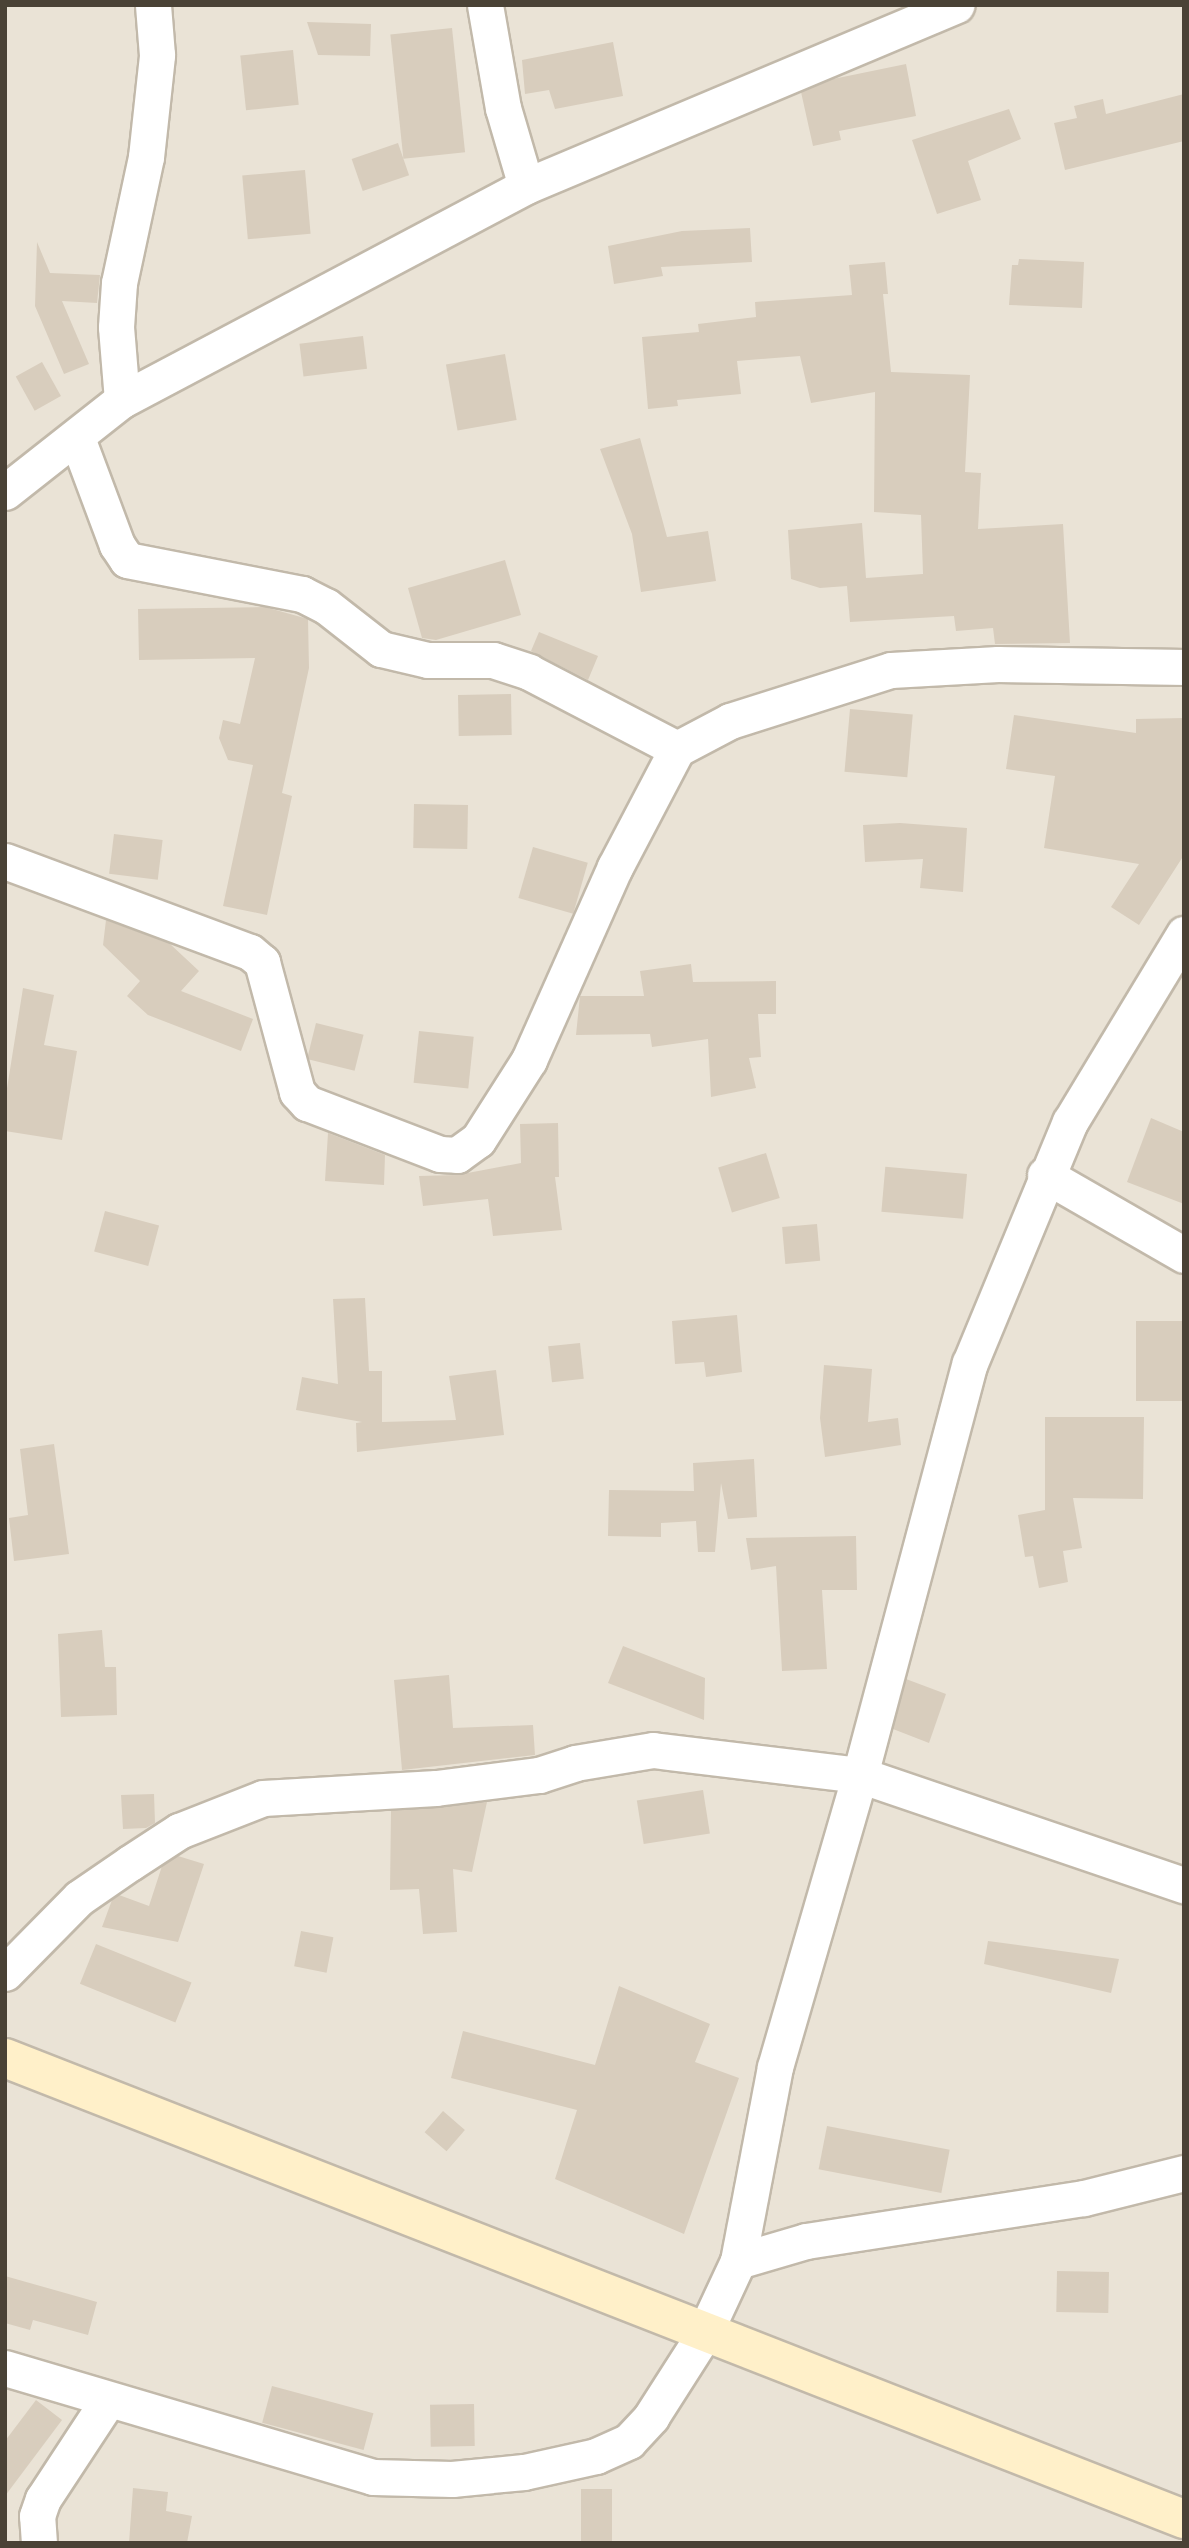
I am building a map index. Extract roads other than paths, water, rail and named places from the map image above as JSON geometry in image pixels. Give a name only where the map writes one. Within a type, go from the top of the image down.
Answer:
[{"type":"main road","points":[[5,2059],[704,2334],[1184,2519]]},
{"type":"street","points":[[122,400],[116,327],[119,283],[146,157],[157,55],[153,5]]},
{"type":"street","points":[[485,5],[503,108],[526,186]]},
{"type":"street","points":[[5,492],[122,400],[526,186],[956,5]]},
{"type":"street","points":[[77,438],[117,545],[127,560],[302,594],[326,606],[381,649],[428,660],[493,660],[517,668],[677,749]]},
{"type":"street","points":[[5,861],[250,952],[262,962],[297,1092],[307,1102],[440,1154],[457,1156],[478,1140],[529,1060],[615,867],[677,749],[730,721],[891,670],[998,664],[1184,667]]},
{"type":"street","points":[[5,2368],[373,2477],[452,2479],[524,2472],[596,2456],[629,2441],[656,2410],[704,2334],[738,2262],[775,2067],[860,1775],[970,1363],[1045,1175],[1070,1122],[1184,934]]},
{"type":"street","points":[[1045,1175],[1184,1255]]},
{"type":"street","points":[[5,1973],[79,1898],[130,1863],[179,1831],[263,1798],[436,1788],[539,1775],[575,1763],[653,1750],[860,1775],[1184,1885]]},
{"type":"street","points":[[738,2262],[806,2241],[1084,2198],[1184,2173]]},
{"type":"street","points":[[39,2543],[37,2515],[43,2499],[108,2400]]}]
